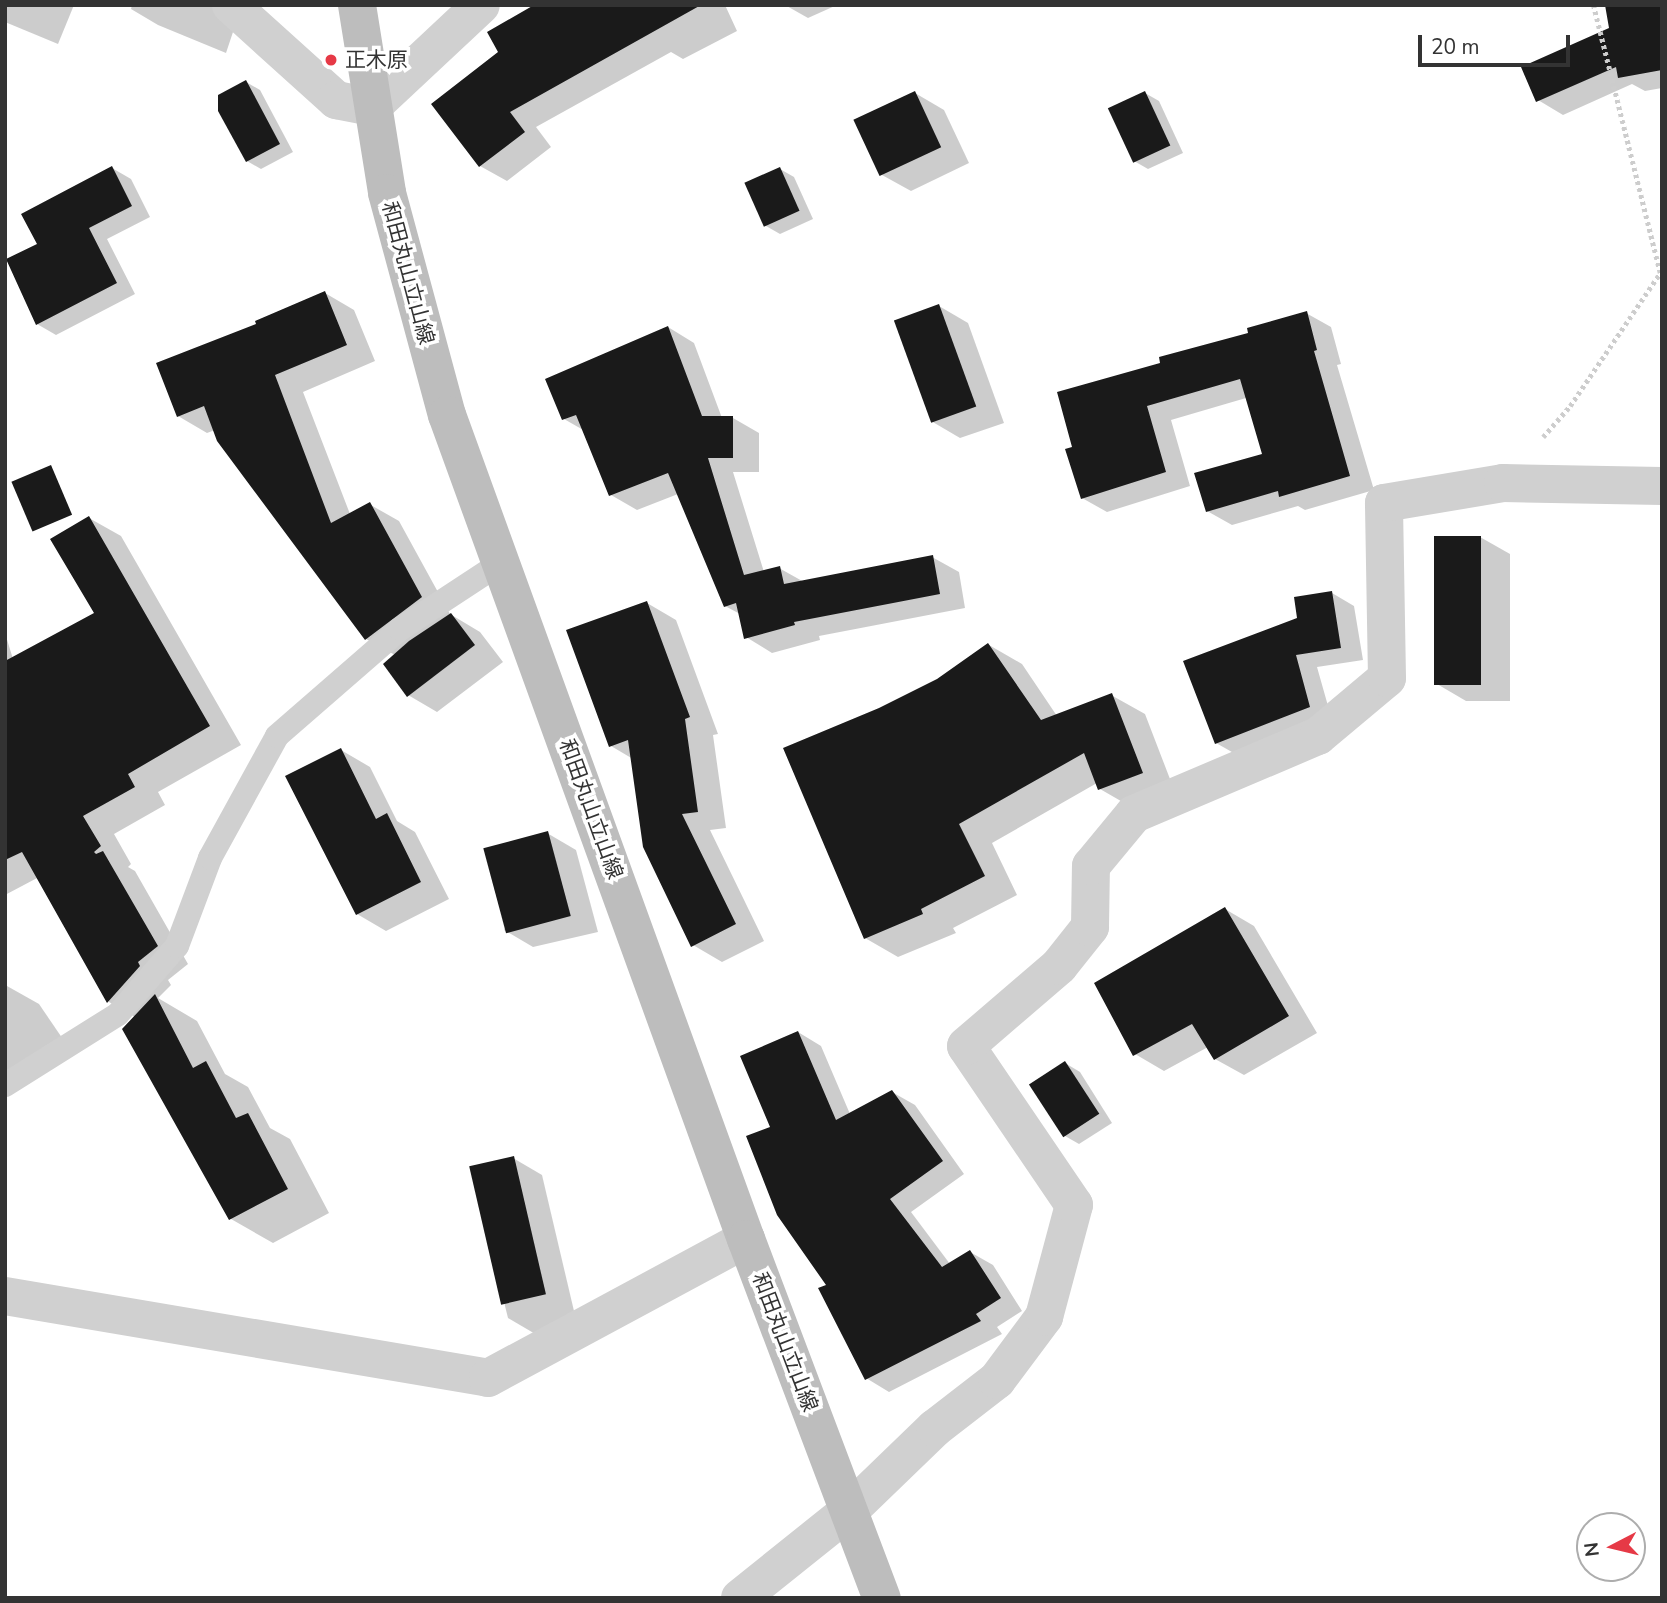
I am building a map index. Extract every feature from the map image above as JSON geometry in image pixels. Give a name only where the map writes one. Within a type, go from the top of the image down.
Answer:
[{"type":"main road","name":"和田丸山立山線","points":[[357,5],[387,193],[409,283],[447,415],[746,1239],[882,1598]]},
{"type":"street","points":[[231,5],[335,100],[372,107],[481,5]]},
{"type":"street","points":[[740,1598],[850,1510],[935,1428],[997,1380],[1044,1317],[1074,1205],[966,1046],[1059,967],[1090,927],[1091,866],[1134,814],[1318,736],[1387,678],[1384,503],[1503,483],[1662,486]]},
{"type":"street","points":[[5,1296],[488,1378],[746,1239]]},
{"type":"lane","points":[[5,1085],[118,1014],[177,946],[210,858],[277,736],[400,629],[499,564]]},
{"type":"path","points":[[1503,483],[1570,406],[1660,274],[1593,5]]},
{"type":"building","points":[[534,5],[701,5],[510,112],[525,132],[479,167],[431,104],[498,52],[487,32]]},
{"type":"building","points":[[1605,5],[1662,5],[1662,70],[1618,78],[1616,67],[1536,102],[1521,67],[1609,28]]},
{"type":"building","points":[[246,80],[280,144],[246,162],[218,111],[218,95]]},
{"type":"building","points":[[915,91],[941,147],[880,176],[853,120]]},
{"type":"building","points":[[1145,91],[1170,145],[1133,163],[1108,108]]},
{"type":"building","points":[[112,166],[132,206],[89,228],[117,283],[36,325],[6,259],[37,244],[21,214]]},
{"type":"building","points":[[780,167],[800,211],[764,227],[744,183]]},
{"type":"building","points":[[325,291],[347,345],[275,375],[331,523],[370,502],[422,597],[365,640],[217,441],[204,406],[177,417],[156,363],[256,324],[255,321]]},
{"type":"building","points":[[939,304],[976,406],[931,423],[894,320]]},
{"type":"building","points":[[1307,311],[1317,350],[1314,351],[1350,476],[1279,497],[1278,491],[1206,512],[1194,473],[1262,454],[1240,379],[1147,406],[1166,472],[1081,499],[1065,449],[1072,447],[1057,392],[1160,363],[1159,357],[1248,333],[1247,328]]},
{"type":"building","points":[[668,326],[702,416],[733,416],[733,458],[708,458],[744,575],[780,566],[784,584],[933,555],[940,594],[794,622],[795,625],[744,639],[736,603],[724,607],[668,473],[609,496],[576,415],[562,420],[545,379]]},
{"type":"building","points":[[51,465],[72,515],[33,532],[11,482]]},
{"type":"building","points":[[89,516],[210,726],[128,774],[135,787],[83,816],[101,846],[94,852],[96,854],[103,851],[158,946],[138,962],[140,966],[107,1003],[22,852],[5,860],[5,661],[94,613],[50,539]]},
{"type":"building","points":[[1434,536],[1481,536],[1481,685],[1434,685]]},
{"type":"building","points":[[1332,591],[1341,648],[1296,655],[1310,707],[1215,744],[1183,661],[1297,618],[1294,597]]},
{"type":"building","points":[[647,601],[690,717],[685,719],[698,812],[682,814],[736,924],[691,947],[643,847],[628,740],[609,747],[566,630]]},
{"type":"building","points":[[451,613],[475,645],[407,697],[383,664],[409,641]]},
{"type":"building","points":[[988,643],[1041,720],[1112,693],[1143,773],[1098,790],[1084,753],[959,824],[985,876],[921,909],[923,914],[864,939],[783,748],[879,708],[937,679]]},
{"type":"building","points":[[341,748],[376,819],[387,813],[421,882],[356,915],[285,776]]},
{"type":"building","points":[[548,831],[571,916],[506,933],[483,848]]},
{"type":"building","points":[[1225,907],[1289,1016],[1214,1060],[1192,1024],[1133,1056],[1094,983]]},
{"type":"building","points":[[155,994],[193,1068],[206,1061],[236,1118],[248,1113],[288,1189],[229,1220],[122,1029]]},
{"type":"building","points":[[798,1031],[836,1120],[892,1090],[943,1161],[890,1199],[942,1267],[970,1250],[1001,1298],[976,1314],[981,1321],[865,1380],[818,1288],[826,1285],[777,1215],[746,1136],[770,1127],[740,1056]]},
{"type":"building","points":[[1065,1061],[1099,1114],[1063,1137],[1029,1084]]},
{"type":"building","points":[[514,1156],[546,1294],[501,1305],[469,1166]]},
{"type":"place","name":"正木原","points":[[331,60]]}]
